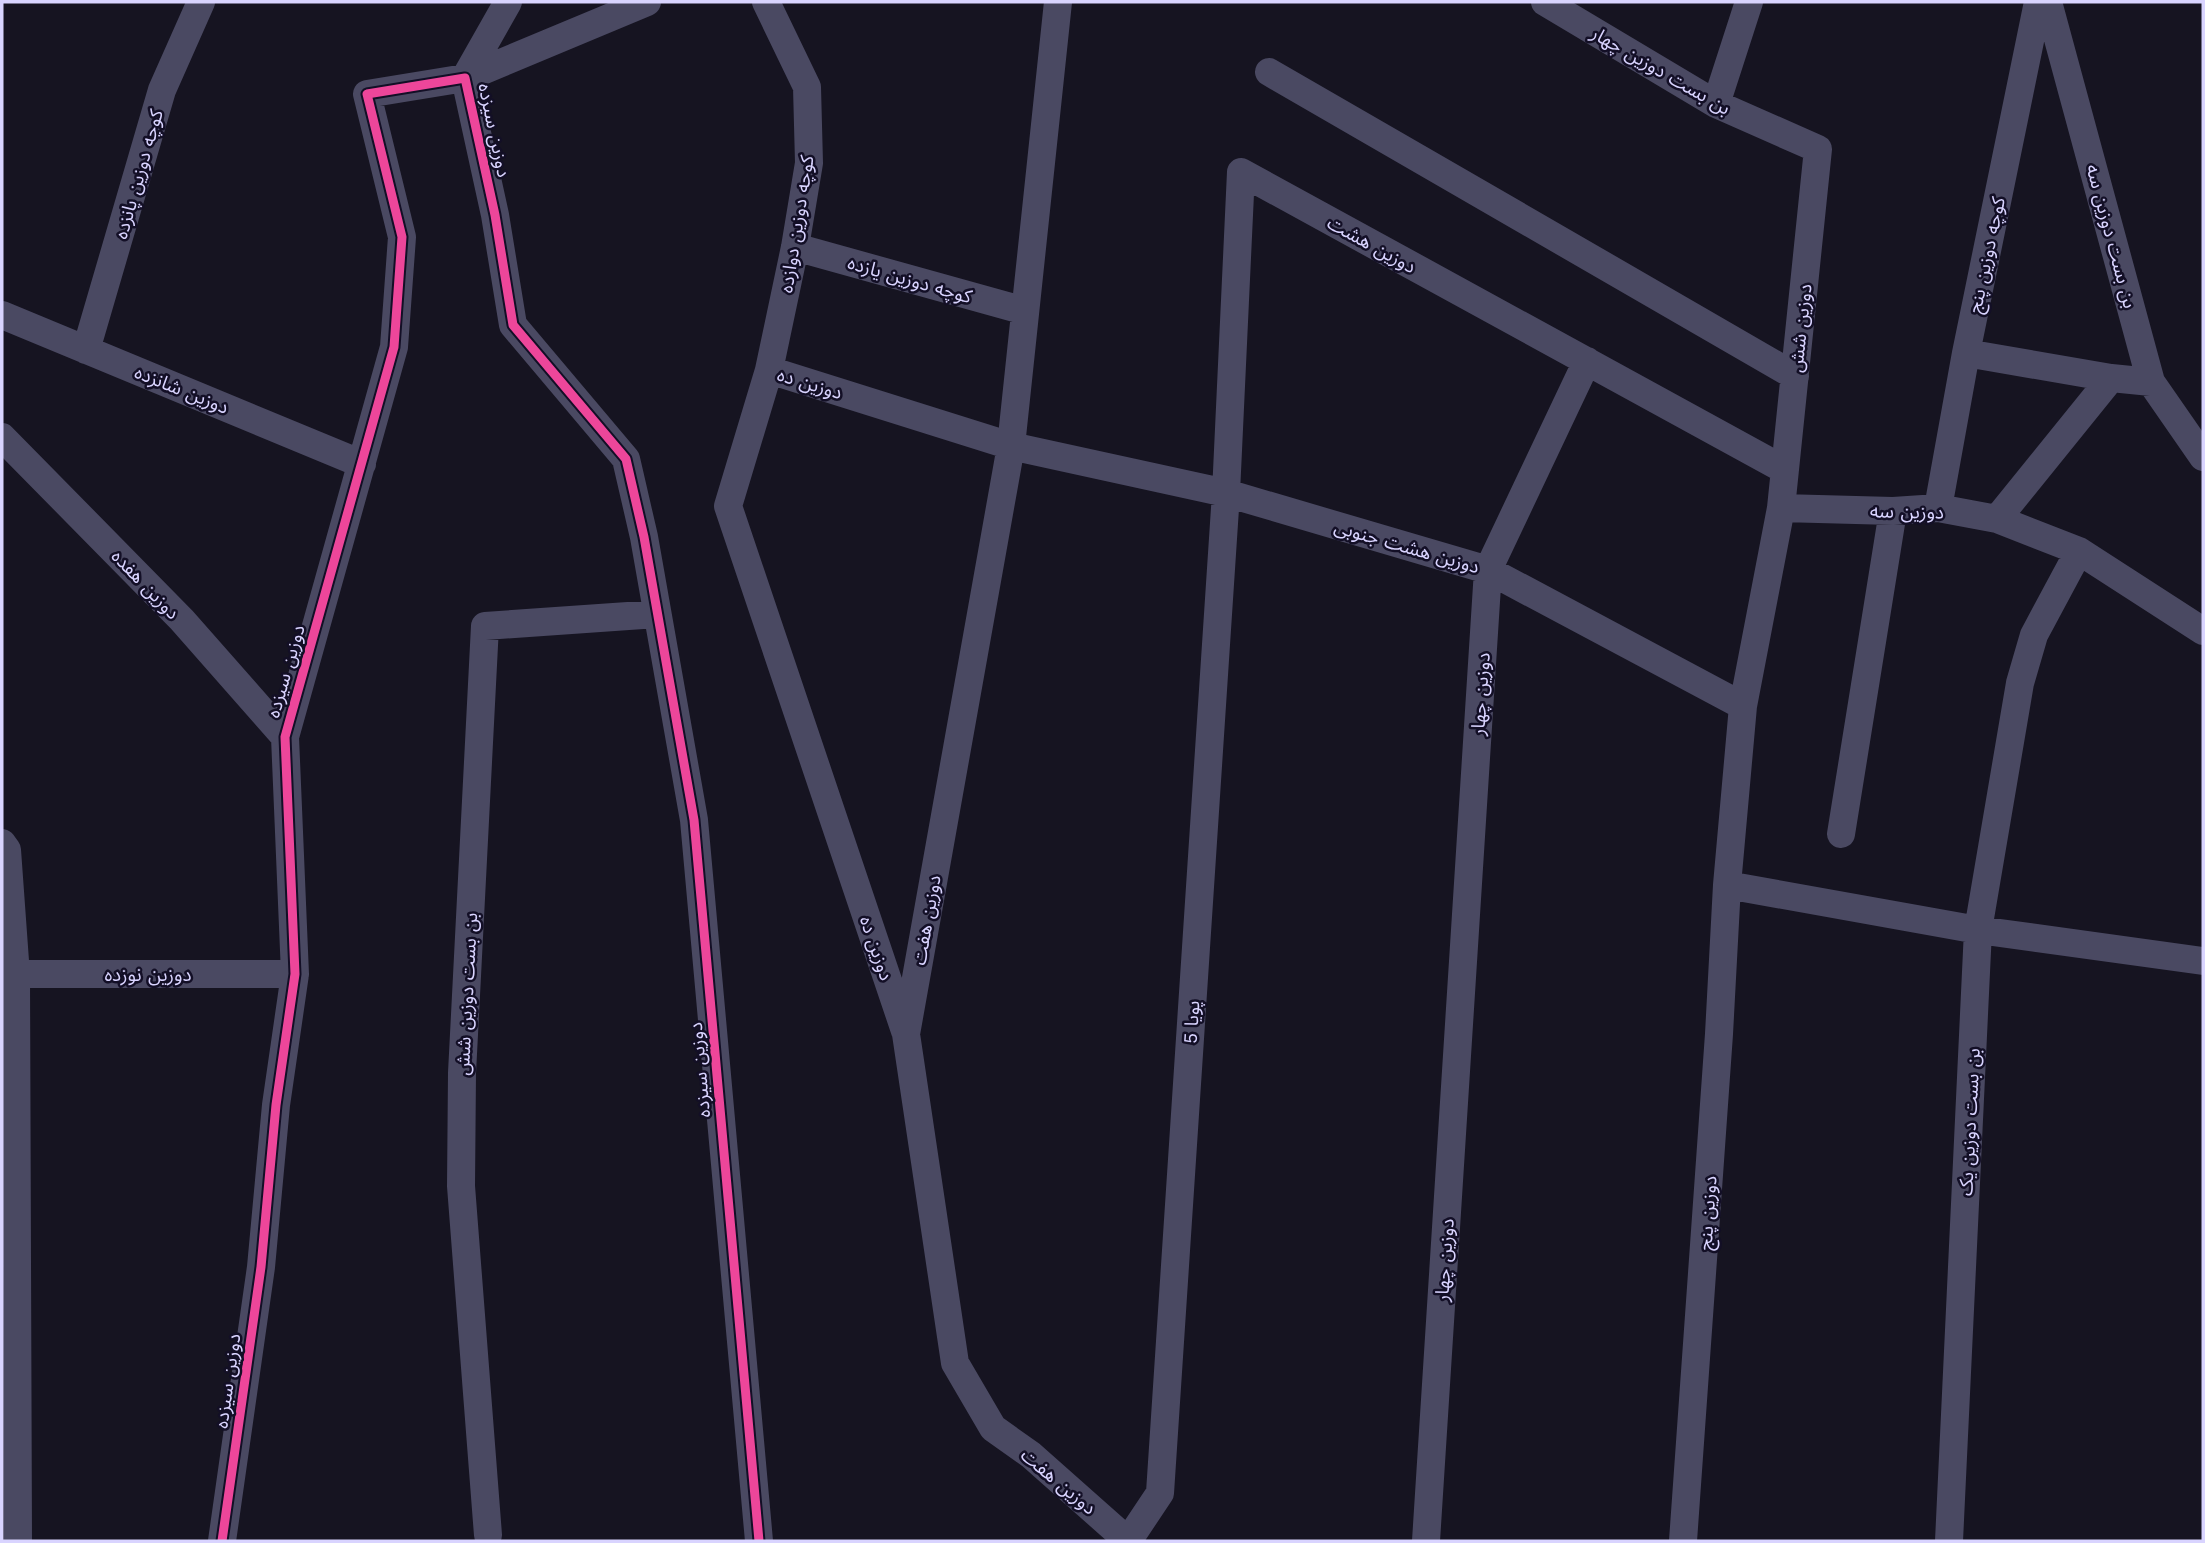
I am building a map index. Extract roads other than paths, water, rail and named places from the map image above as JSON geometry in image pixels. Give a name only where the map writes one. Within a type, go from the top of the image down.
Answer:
[{"type":"street","name":"کوچه دوزین پانزده","points":[[86,350],[162,90],[201,2]]},
{"type":"street","points":[[465,78],[508,2]]},
{"type":"street","points":[[465,78],[647,2]]},
{"type":"street","name":"کوچه دوزین دوازده","points":[[766,2],[807,87],[809,163],[795,247],[769,370]]},
{"type":"street","points":[[1058,2],[1011,446],[1226,493]]},
{"type":"street","name":"بن بست دوزین چهار","points":[[1545,2],[1716,104],[1818,149]]},
{"type":"street","points":[[1716,104],[1749,2]]},
{"type":"street","name":"کوچه دوزین پنج","points":[[1938,508],[1966,353],[2038,2]]},
{"type":"street","name":"بن بست دوزین سه","points":[[2048,2],[2151,382],[2203,457]]},
{"type":"street","points":[[1269,72],[1795,376]]},
{"type":"street","name":"دوزین سیزده","points":[[222,1541],[261,1267],[276,1105],[295,974],[285,737],[394,347],[402,237],[367,94],[465,78],[495,215],[513,325],[626,459],[694,820],[759,1541]]},
{"type":"street","name":"دوزین شش","points":[[1781,508],[1818,149]]},
{"type":"street","name":"دوزین هشت","points":[[1226,493],[1241,172],[1785,470]]},
{"type":"street","name":"کوچه دوزین یازده","points":[[795,247],[1025,311]]},
{"type":"street","name":"دوزین شانزده","points":[[2,315],[362,464]]},
{"type":"street","points":[[1966,353],[2151,382]]},
{"type":"street","name":"دوزین هشت جنوبی","points":[[1226,493],[1488,570],[1587,361]]},
{"type":"street","name":"دوزین ده","points":[[906,1034],[728,506],[769,370],[1011,446]]},
{"type":"street","points":[[1997,519],[2111,377]]},
{"type":"street","name":"دوزین هفده","points":[[2,437],[182,620],[285,737]]},
{"type":"street","name":"دوزین هفت","points":[[1011,446],[906,1034],[955,1363],[993,1428],[1031,1455],[1128,1541]]},
{"type":"street","name":"پویا 5","points":[[1128,1541],[1160,1493],[1226,493]]},
{"type":"street","points":[[1781,508],[1743,706],[1727,885],[1978,930],[2203,961]]},
{"type":"street","name":"دوزین سه","points":[[1781,508],[1893,511],[1938,508],[1997,519],[2079,551],[2203,631]]},
{"type":"street","points":[[1841,834],[1893,511]]},
{"type":"street","name":"بن بست دوزین یک","points":[[1949,1541],[1978,930],[2020,683],[2034,635],[2079,551]]},
{"type":"street","points":[[1488,570],[1743,706]]},
{"type":"street","name":"دوزین چهار","points":[[1426,1541],[1488,570]]},
{"type":"street","name":"بن بست دوزین شش","points":[[488,1535],[461,1186],[462,1073],[485,625],[657,614]]},
{"type":"street","points":[[2,843],[7,850],[18,1541]]},
{"type":"street","name":"دوزین پنج","points":[[1683,1541],[1727,885]]},
{"type":"street","name":"دوزین نوزده","points":[[9,974],[295,974]]}]
